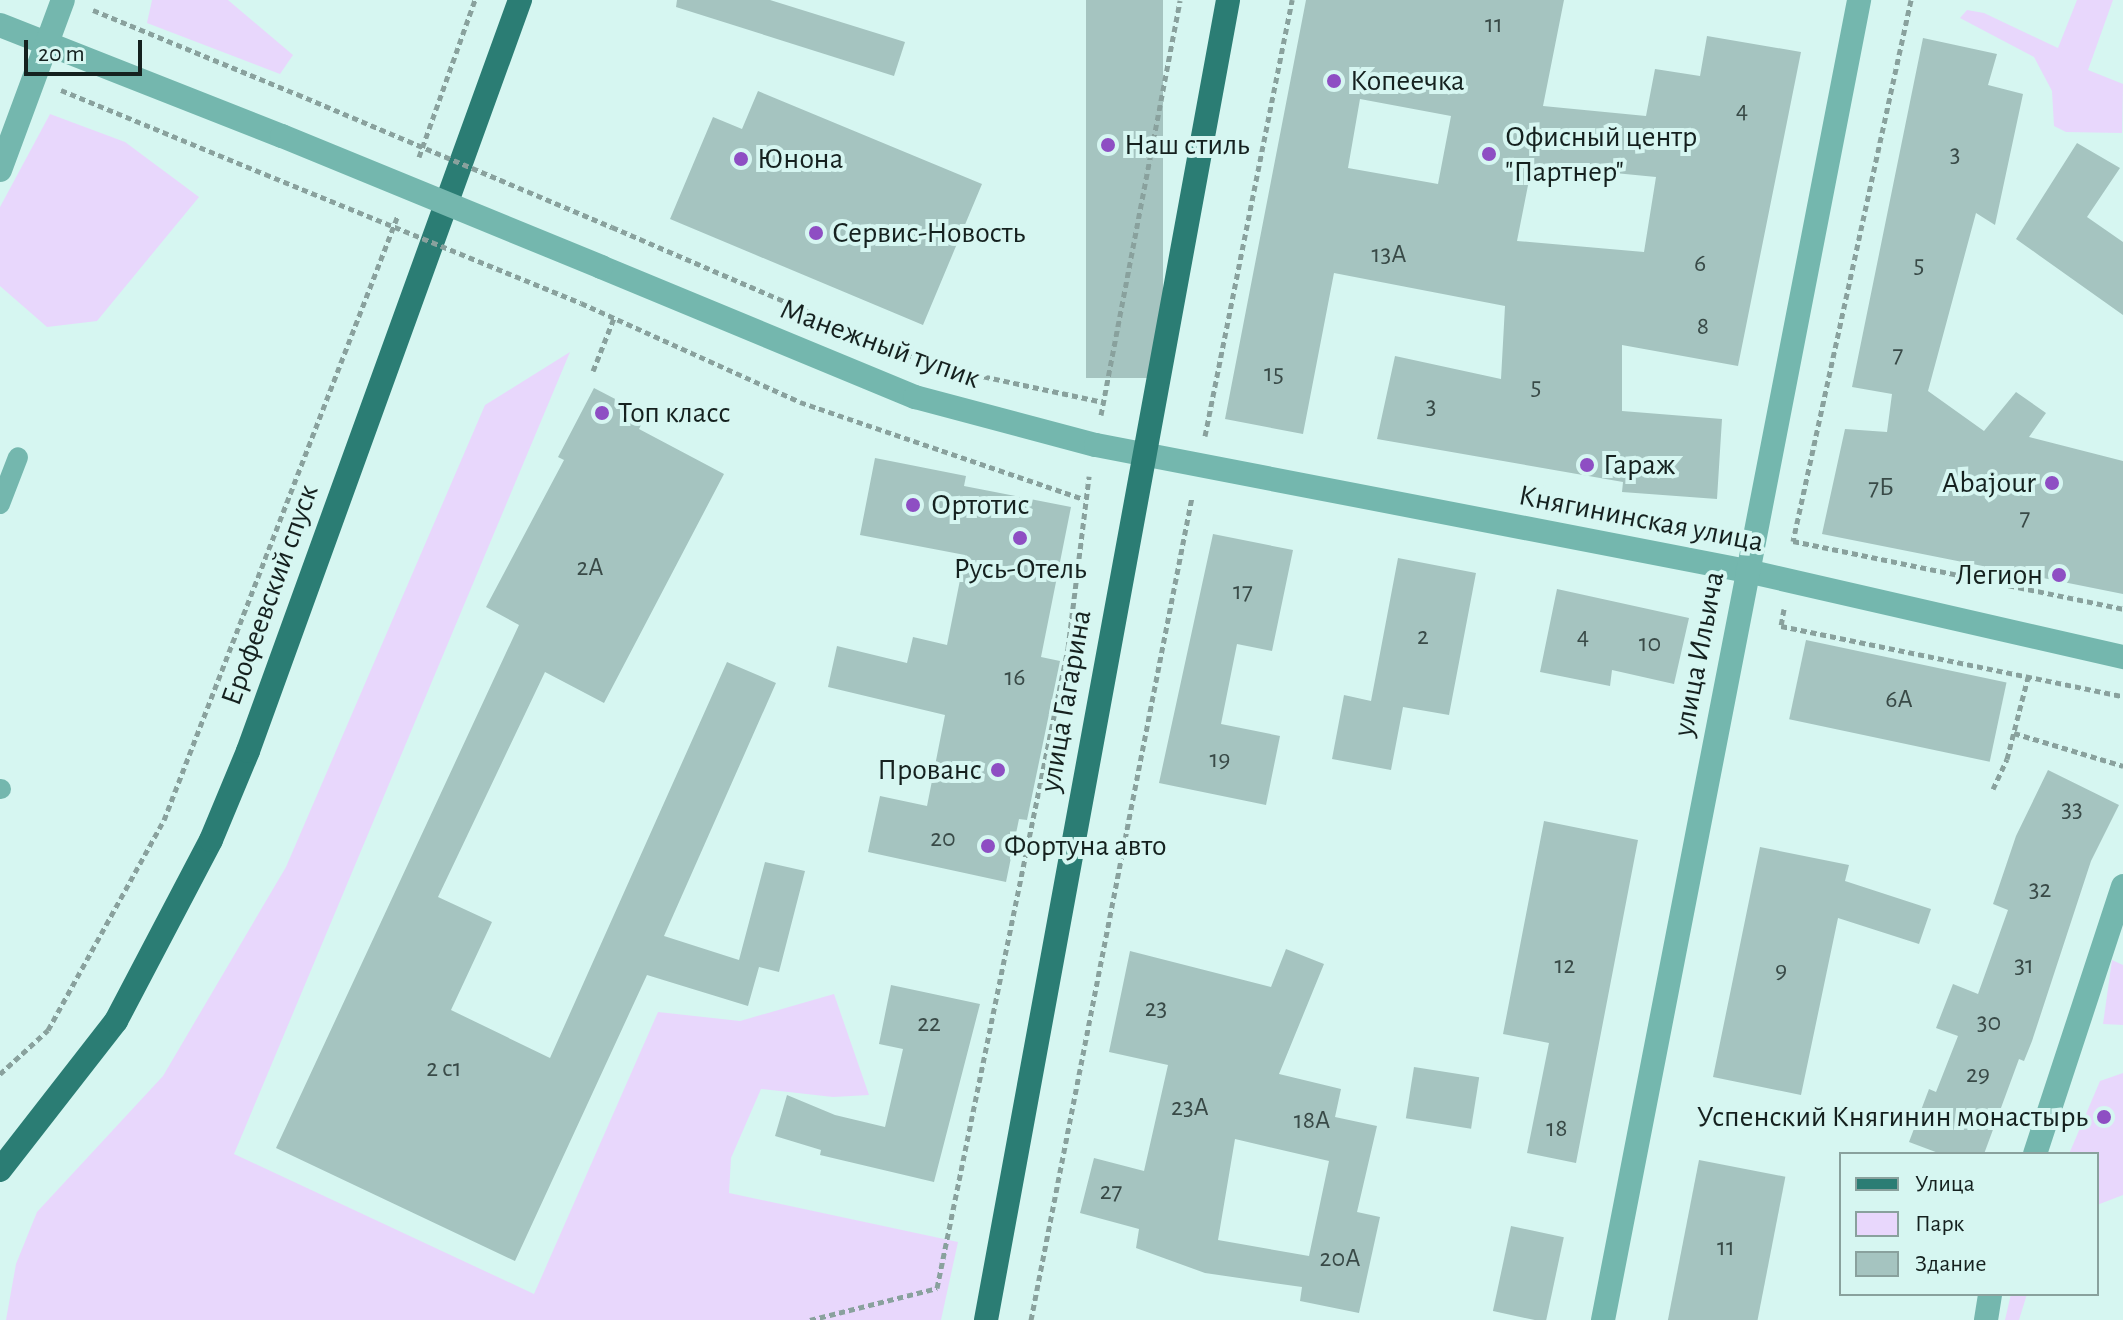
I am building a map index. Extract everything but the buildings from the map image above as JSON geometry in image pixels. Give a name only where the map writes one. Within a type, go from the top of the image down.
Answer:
[{"type":"main road","name":"Ерофеевский спуск","points":[[0,1170],[116,1021],[211,840],[248,751],[520,0]]},
{"type":"main road","name":"улица Гагарина","points":[[986,1320],[1228,0]]},
{"type":"street","name":"улица Ильича","points":[[1603,1320],[1859,0]]},
{"type":"street","points":[[0,170],[48,42],[73,3]]},
{"type":"street","name":"Манежный тупик","points":[[0,25],[282,136],[915,397],[1144,456]]},
{"type":"street","name":"Княгининская улица","points":[[1144,456],[1747,571],[2123,657]]},
{"type":"street","points":[[2036,1152],[2123,886]]},
{"type":"street","points":[[1986,1320],[1990,1296]]},
{"type":"lane","points":[[0,504],[18,457]]},
{"type":"path","points":[[417,162],[475,0]]},
{"type":"path","points":[[810,1320],[937,1288],[1068,648],[1084,499],[1180,0]]},
{"type":"path","points":[[1031,1320],[1292,0]]},
{"type":"path","points":[[1911,0],[1793,541],[2123,609]]},
{"type":"path","points":[[73,3],[297,94],[935,366],[1103,402]]},
{"type":"path","points":[[34,78],[581,303],[800,402],[1084,499]]},
{"type":"path","points":[[0,1074],[48,1030],[164,820],[401,207]]},
{"type":"path","points":[[593,371],[614,318]]},
{"type":"path","points":[[1993,789],[2014,733],[2028,677]]},
{"type":"path","points":[[2014,733],[2123,766]]},
{"type":"green space","points":[[152,0],[228,0],[293,55],[280,74],[147,23]]},
{"type":"green space","points":[[2077,0],[2113,0],[2088,70],[2123,84],[2122,133],[2066,132],[2054,126],[2052,91],[2034,57],[1960,18],[1967,10],[1984,13],[2058,48]]},
{"type":"green space","points":[[50,114],[125,142],[199,197],[97,321],[47,327],[0,286],[0,207]]},
{"type":"green space","points":[[570,352],[234,1154],[534,1294],[658,1012],[740,1021],[834,994],[869,1095],[833,1097],[761,1089],[731,1158],[729,1193],[958,1242],[941,1320],[6,1320],[16,1264],[37,1212],[163,1076],[286,867],[485,405]]},
{"type":"green space","points":[[2112,960],[2123,965],[2123,1025],[2103,1024]]},
{"type":"green space","points":[[2123,1073],[2123,1195],[2099,1204],[2099,1152],[2070,1152],[2100,1081]]},
{"type":"green space","points":[[2011,1296],[2026,1296],[2019,1320],[2005,1320]]},
{"type":"place","name":"Копеечка","points":[[1334,81]]},
{"type":"place","name":"Наш стиль","points":[[1108,145]]},
{"type":"place","name":"Офисный центр \"Партнер\"","points":[[1489,154]]},
{"type":"place","name":"Юнона","points":[[741,159]]},
{"type":"place","name":"Сервис-Новость","points":[[816,233]]},
{"type":"place","name":"Топ класс","points":[[602,413]]},
{"type":"place","name":"Гараж","points":[[1587,465]]},
{"type":"place","name":"Abajour","points":[[2052,483]]},
{"type":"place","name":"Ортотис","points":[[913,505]]},
{"type":"place","name":"Русь-Отель","points":[[1020,538]]},
{"type":"place","name":"Легион","points":[[2059,575]]},
{"type":"place","name":"Прованс","points":[[998,770]]},
{"type":"place","name":"Фортуна авто","points":[[988,846]]},
{"type":"place","name":"Успенский Княгинин монастырь","points":[[2104,1117]]}]
